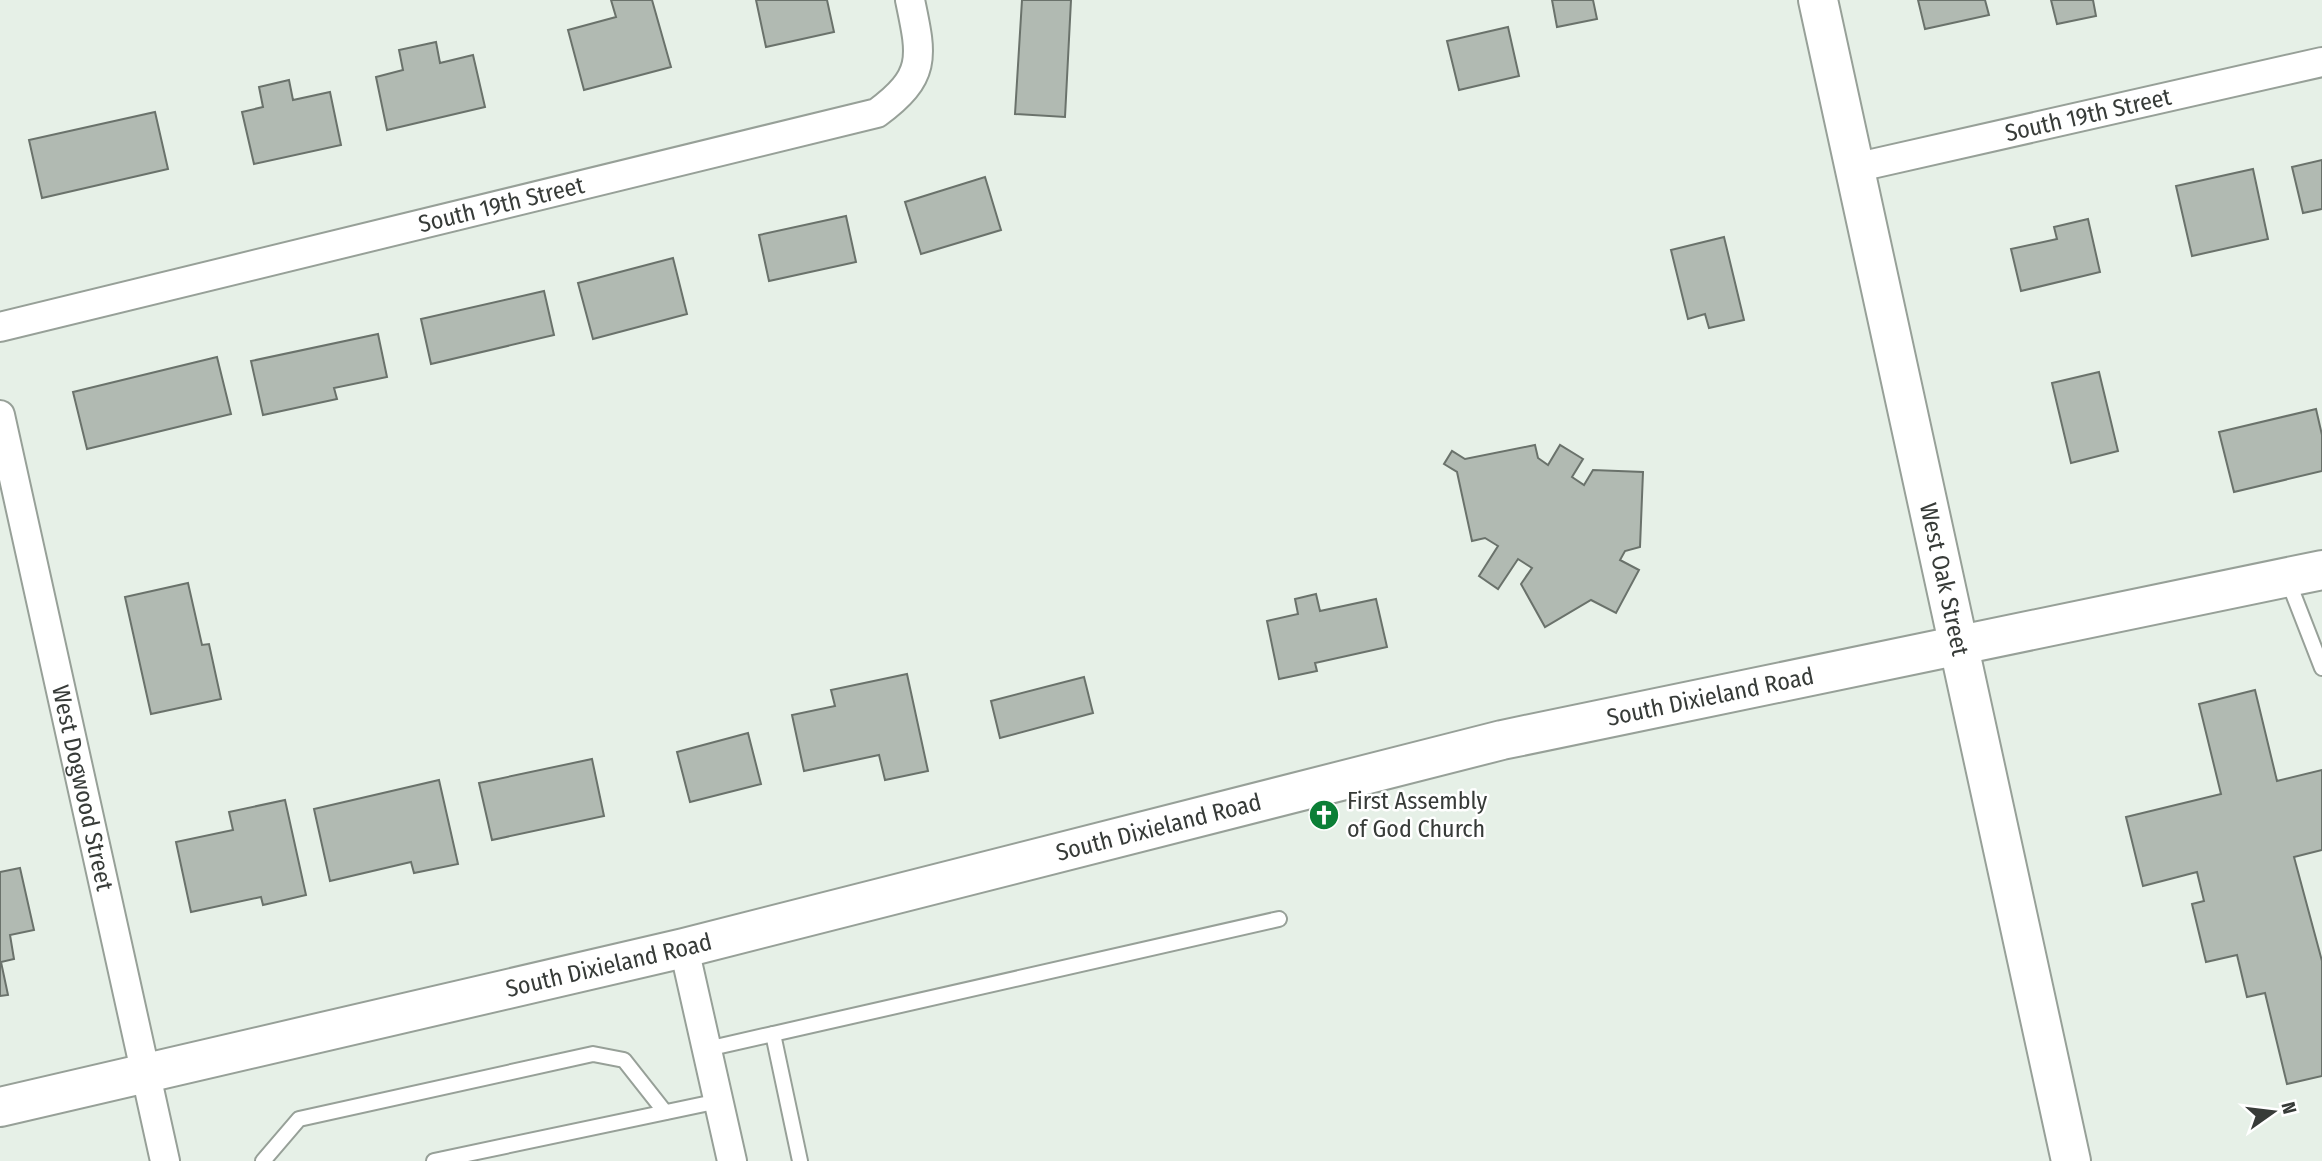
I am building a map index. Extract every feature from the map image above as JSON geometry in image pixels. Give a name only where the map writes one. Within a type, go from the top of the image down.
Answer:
[{"type":"main road","name":"West Oak Street","points":[[1818,0],[2071,1161]]},
{"type":"main road","name":"South Dixieland Road","points":[[0,1107],[684,948],[1502,740],[2304,573]]},
{"type":"street","name":"South 19th Street","points":[[0,327],[877,113],[903,93],[917,69],[918,40],[910,0]]},
{"type":"street","name":"South 19th Street","points":[[1854,169],[2322,62]]},
{"type":"street","name":"West Dogwood Street","points":[[0,415],[165,1161]]},
{"type":"street","points":[[684,948],[732,1161]]},
{"type":"lane","points":[[2304,573],[2322,668]]},
{"type":"lane","points":[[707,1049],[1279,919]]},
{"type":"lane","points":[[774,1034],[800,1161]]},
{"type":"lane","points":[[263,1161],[299,1119],[593,1054],[624,1060],[665,1112]]},
{"type":"lane","points":[[434,1161],[719,1101]]},
{"type":"building","points":[[611,0],[652,0],[671,67],[584,90],[568,30],[616,17]]},
{"type":"building","points":[[756,0],[827,0],[834,32],[766,47]]},
{"type":"building","points":[[1022,0],[1071,0],[1065,117],[1015,114]]},
{"type":"building","points":[[1552,0],[1593,0],[1597,19],[1557,27]]},
{"type":"building","points":[[1918,0],[1985,0],[1989,15],[1925,29]]},
{"type":"building","points":[[2051,0],[2093,0],[2096,16],[2057,24]]},
{"type":"building","points":[[1508,27],[1519,76],[1459,90],[1447,41]]},
{"type":"building","points":[[436,42],[440,63],[473,55],[485,107],[387,130],[376,77],[403,70],[399,50]]},
{"type":"building","points":[[289,80],[293,100],[330,92],[341,145],[254,164],[242,112],[263,107],[259,87]]},
{"type":"building","points":[[155,112],[168,169],[42,198],[29,140]]},
{"type":"building","points":[[2322,160],[2322,209],[2303,213],[2292,167]]},
{"type":"building","points":[[2253,169],[2268,239],[2192,256],[2176,186]]},
{"type":"building","points":[[985,177],[1001,230],[921,254],[905,202]]},
{"type":"building","points":[[846,216],[856,262],[769,281],[759,235]]},
{"type":"building","points":[[2088,219],[2100,272],[2021,291],[2011,249],[2057,239],[2054,227]]},
{"type":"building","points":[[1724,237],[1744,320],[1709,328],[1705,314],[1688,319],[1671,250]]},
{"type":"building","points":[[673,258],[687,314],[593,339],[578,283]]},
{"type":"building","points":[[544,291],[554,335],[431,364],[421,319]]},
{"type":"building","points":[[378,334],[387,377],[334,388],[337,399],[263,415],[251,361]]},
{"type":"building","points":[[217,357],[231,414],[87,449],[73,392]]},
{"type":"building","points":[[2099,372],[2118,451],[2071,463],[2052,383]]},
{"type":"building","points":[[2316,409],[2322,435],[2322,471],[2234,492],[2219,432]]},
{"type":"building","points":[[1535,445],[1538,458],[1548,465],[1560,445],[1583,459],[1572,477],[1584,485],[1593,470],[1643,472],[1640,547],[1625,551],[1620,560],[1639,570],[1616,613],[1591,600],[1545,627],[1521,584],[1532,568],[1518,559],[1498,589],[1479,576],[1498,546],[1485,538],[1472,541],[1457,472],[1444,464],[1452,451],[1465,459]]},
{"type":"building","points":[[188,583],[202,645],[209,644],[221,699],[151,714],[125,597]]},
{"type":"building","points":[[1316,594],[1320,611],[1376,599],[1387,647],[1315,663],[1317,671],[1279,679],[1267,621],[1298,614],[1295,599]]},
{"type":"building","points":[[907,674],[928,771],[885,780],[879,755],[804,771],[792,715],[835,706],[831,690]]},
{"type":"building","points":[[1084,677],[1093,713],[1000,738],[991,701]]},
{"type":"building","points":[[2255,690],[2277,781],[2322,770],[2322,850],[2294,857],[2322,961],[2322,1076],[2287,1084],[2265,993],[2247,997],[2237,955],[2206,962],[2192,904],[2204,901],[2197,872],[2143,886],[2126,817],[2221,794],[2199,704]]},
{"type":"building","points":[[748,733],[761,784],[690,802],[677,752]]},
{"type":"building","points":[[592,759],[604,816],[492,840],[479,783]]},
{"type":"building","points":[[439,780],[458,864],[414,873],[411,862],[330,881],[314,809]]},
{"type":"building","points":[[285,800],[306,895],[263,905],[261,897],[191,912],[176,842],[233,830],[229,812]]},
{"type":"building","points":[[20,868],[34,930],[10,935],[14,959],[1,962],[8,995],[0,996],[0,872]]},
{"type":"place","name":"First Assembly of God Church","points":[[1324,815]]}]
